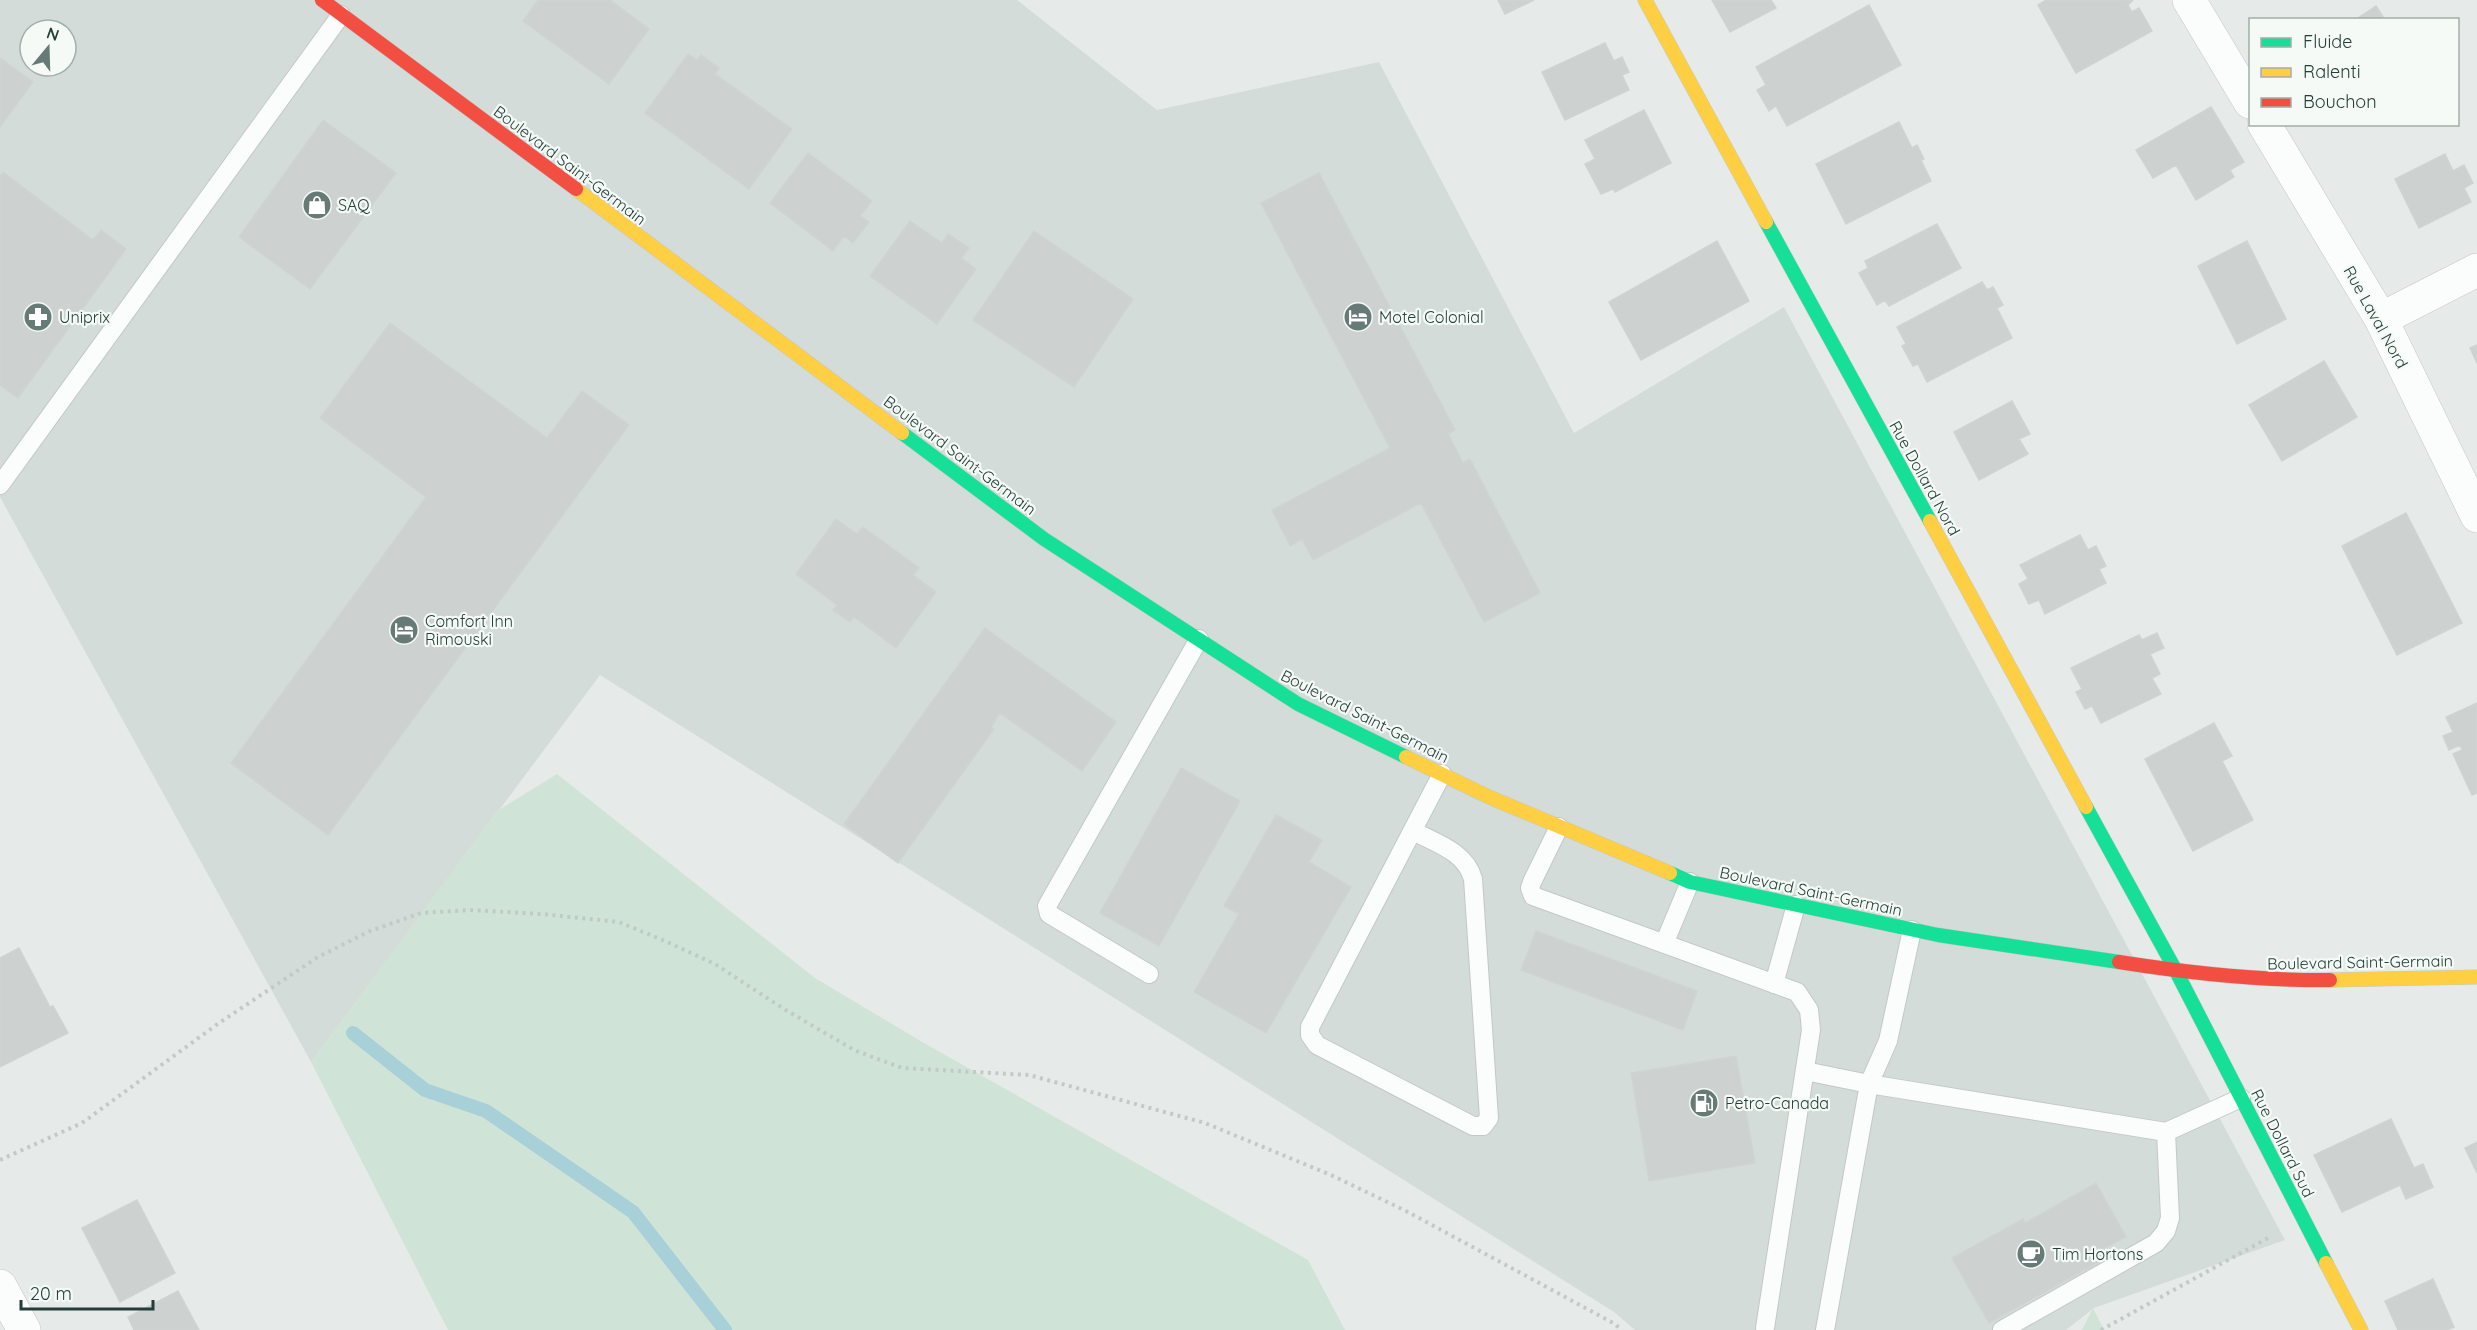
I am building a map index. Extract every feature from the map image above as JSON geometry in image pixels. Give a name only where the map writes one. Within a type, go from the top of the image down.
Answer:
[{"type":"main road","name":"Boulevard Saint-Germain","points":[[322,0],[1044,539],[1298,704],[1489,797],[1690,882],[1912,930],[2176,971],[2277,981],[2477,977]]},
{"type":"main road","name":"Rue Dollard Nord","points":[[1645,0],[2176,971]]},
{"type":"main road","name":"Rue Dollard Sud","points":[[2176,971],[2361,1330]]},
{"type":"street","points":[[2189,0],[2249,100]]},
{"type":"street","name":"Rue Laval Nord","points":[[2265,126],[2381,319],[2477,516]]},
{"type":"street","points":[[2381,319],[2477,270]]},
{"type":"street","points":[[0,1286],[24,1330]]},
{"type":"lane","points":[[0,485],[341,15]]},
{"type":"lane","points":[[1149,974],[1049,914],[1047,906],[1199,639]]},
{"type":"lane","points":[[1413,831],[1462,857],[1470,868],[1473,879],[1489,1119],[1483,1126],[1473,1126],[1317,1045],[1310,1035],[1311,1027],[1442,774]]},
{"type":"lane","points":[[1559,827],[1532,882],[1530,888],[1533,896],[1797,992],[1809,1010],[1811,1030],[1765,1328]]},
{"type":"lane","points":[[1664,944],[1690,882]]},
{"type":"lane","points":[[1773,984],[1796,905]]},
{"type":"lane","points":[[1825,1330],[1869,1084],[1888,1041],[1912,930]]},
{"type":"lane","points":[[1805,1071],[1869,1084],[2166,1132],[2241,1098]]},
{"type":"lane","points":[[2002,1330],[2157,1243],[2166,1231],[2170,1218],[2166,1132]]},
{"type":"path","points":[[0,1160],[82,1123],[219,1023],[318,957],[370,931],[421,913],[470,910],[542,914],[618,922],[665,941],[715,964],[784,1010],[854,1050],[902,1068],[1029,1076],[1205,1123],[1331,1175],[1406,1211],[1615,1324],[1621,1330]]},
{"type":"path","points":[[2101,1330],[2303,1219]]},
{"type":"shaded area","points":[[0,0],[1017,0],[1157,110],[1379,62],[1574,433],[1784,307],[2285,1240],[2094,1308],[2066,1330],[1635,1330],[1614,1312],[600,675],[311,1062],[0,497]]},
{"type":"green space","points":[[557,774],[815,978],[924,1043],[1308,1260],[1345,1330],[448,1330],[311,1062],[497,811]]},
{"type":"green space","points":[[2093,1308],[2104,1330],[2082,1330]]},
{"type":"building","points":[[538,0],[610,0],[649,29],[609,84],[523,21]]},
{"type":"building","points":[[1498,0],[1534,0],[1505,14]]},
{"type":"building","points":[[1712,0],[1771,0],[1776,8],[1730,32]]},
{"type":"building","points":[[2046,0],[2133,0],[2128,5],[2132,12],[2139,8],[2152,31],[2076,73],[2038,5]]},
{"type":"building","points":[[1869,5],[1901,65],[1787,126],[1776,106],[1769,111],[1757,90],[1766,85],[1756,67]]},
{"type":"building","points":[[2376,6],[2384,18],[2358,18]]},
{"type":"building","points":[[1605,43],[1614,61],[1622,57],[1629,72],[1622,75],[1629,90],[1565,120],[1542,72]]},
{"type":"building","points":[[688,54],[697,60],[701,55],[719,68],[715,74],[792,129],[749,189],[645,113]]},
{"type":"building","points":[[0,58],[18,71],[18,78],[28,78],[33,82],[0,127]]},
{"type":"building","points":[[2211,107],[2244,162],[2230,170],[2234,177],[2196,200],[2176,165],[2153,178],[2136,150]]},
{"type":"building","points":[[1644,110],[1671,163],[1615,192],[1613,189],[1601,194],[1585,164],[1595,159],[1585,140]]},
{"type":"building","name":"SAQ","points":[[323,120],[396,173],[310,289],[239,237]]},
{"type":"building","points":[[1899,122],[1912,148],[1917,145],[1931,181],[1846,224],[1816,164]]},
{"type":"building","points":[[808,153],[872,201],[860,216],[869,222],[853,243],[844,236],[833,251],[770,203]]},
{"type":"building","points":[[2445,154],[2453,171],[2464,165],[2473,183],[2464,188],[2471,202],[2419,228],[2395,179]]},
{"type":"building","name":"Uniprix","points":[[3,172],[93,240],[101,230],[126,249],[18,398],[0,385],[0,176]]},
{"type":"building","name":"Motel Colonial","points":[[1319,173],[1455,430],[1448,434],[1463,463],[1470,459],[1540,593],[1484,622],[1421,503],[1313,560],[1302,539],[1290,546],[1272,510],[1390,448],[1261,203]]},
{"type":"building","points":[[910,221],[942,243],[948,234],[969,248],[961,258],[976,269],[937,324],[870,276]]},
{"type":"building","points":[[1937,224],[1961,268],[1889,306],[1885,300],[1877,305],[1859,273],[1868,268],[1865,261]]},
{"type":"building","points":[[1034,231],[1133,299],[1074,387],[973,320]]},
{"type":"building","points":[[1717,241],[1749,301],[1641,360],[1609,302]]},
{"type":"building","points":[[2247,241],[2286,319],[2237,344],[2198,266]]},
{"type":"building","points":[[1982,282],[1987,290],[1993,287],[2003,305],[1997,308],[2012,338],[1927,382],[1918,364],[1913,366],[1902,346],[1906,344],[1897,327]]},
{"type":"building","name":"Comfort Inn Rimouski","points":[[390,323],[547,438],[582,391],[629,425],[328,835],[231,763],[426,497],[320,418]]},
{"type":"building","points":[[2477,345],[2477,363],[2470,348]]},
{"type":"building","points":[[2324,361],[2357,417],[2282,461],[2249,405]]},
{"type":"building","points":[[2012,401],[2030,434],[2019,439],[2028,454],[1979,480],[1954,432]]},
{"type":"building","points":[[2406,513],[2462,623],[2397,655],[2342,546]]},
{"type":"building","points":[[836,519],[857,534],[863,527],[919,568],[913,575],[936,592],[896,648],[854,617],[850,622],[833,610],[837,605],[796,574]]},
{"type":"building","points":[[2080,535],[2088,550],[2096,546],[2106,566],[2099,569],[2106,583],[2045,614],[2039,600],[2029,604],[2019,584],[2028,579],[2020,565]]},
{"type":"building","points":[[985,628],[1116,722],[1082,771],[1000,713],[991,727],[994,729],[898,863],[844,824]]},
{"type":"building","points":[[2157,633],[2164,648],[2150,654],[2160,674],[2152,678],[2161,694],[2101,723],[2092,706],[2085,709],[2076,692],[2082,689],[2071,668],[2139,635],[2142,640]]},
{"type":"building","points":[[2477,703],[2477,793],[2472,795],[2453,754],[2462,750],[2460,745],[2449,750],[2443,736],[2453,732],[2446,717]]},
{"type":"building","points":[[2214,723],[2232,756],[2222,761],[2253,820],[2193,851],[2145,759]]},
{"type":"building","points":[[1181,768],[1240,801],[1159,946],[1100,913]]},
{"type":"building","points":[[1276,815],[1322,840],[1309,862],[1351,887],[1266,1033],[1194,992],[1239,914],[1224,906]]},
{"type":"building","points":[[1536,931],[1697,991],[1683,1030],[1521,970]]},
{"type":"building","points":[[19,948],[50,1007],[53,1006],[68,1033],[0,1067],[0,958]]},
{"type":"building","points":[[1736,1056],[1755,1163],[1649,1181],[1631,1073]]},
{"type":"building","points":[[2391,1119],[2414,1168],[2423,1164],[2433,1187],[2406,1199],[2400,1185],[2342,1212],[2314,1155]]},
{"type":"building","points":[[2477,1142],[2477,1173],[2465,1148]]},
{"type":"building","name":"Tim Hortons","points":[[2096,1183],[2126,1237],[2101,1250],[2106,1258],[1989,1323],[1952,1258],[2023,1219],[2025,1223]]},
{"type":"building","points":[[137,1200],[175,1273],[120,1302],[82,1228]]},
{"type":"building","points":[[2433,1279],[2454,1327],[2447,1330],[2398,1330],[2385,1301]]},
{"type":"building","points":[[178,1291],[199,1330],[134,1330],[128,1317]]},
{"type":"waterway","points":[[353,1033],[425,1090],[486,1111],[633,1212],[725,1330]]},
{"type":"traffic: fast","points":[[1766,222],[1930,521]]},
{"type":"traffic: fast","points":[[902,433],[1044,539],[1298,704],[1406,757]]},
{"type":"traffic: fast","points":[[2086,807],[2176,971],[2326,1263]]},
{"type":"traffic: fast","points":[[1670,873],[1690,882],[1938,935],[2119,962]]},
{"type":"traffic: slow","points":[[1645,0],[1766,222]]},
{"type":"traffic: slow","points":[[576,189],[902,433]]},
{"type":"traffic: slow","points":[[1930,521],[2086,807]]},
{"type":"traffic: slow","points":[[1406,757],[1489,797],[1670,873]]},
{"type":"traffic: slow","points":[[2330,980],[2477,977]]},
{"type":"traffic: slow","points":[[2326,1263],[2361,1330]]},
{"type":"traffic: jam","points":[[322,0],[576,189]]},
{"type":"traffic: jam","points":[[2119,962],[2224,976],[2330,980]]},
{"type":"place","name":"SAQ","points":[[317,205]]},
{"type":"place","name":"Uniprix","points":[[38,317]]},
{"type":"place","name":"Motel Colonial","points":[[1358,317]]},
{"type":"place","name":"Comfort Inn Rimouski","points":[[404,630]]},
{"type":"place","name":"Petro-Canada","points":[[1704,1103]]},
{"type":"place","name":"Tim Hortons","points":[[2031,1254]]}]
